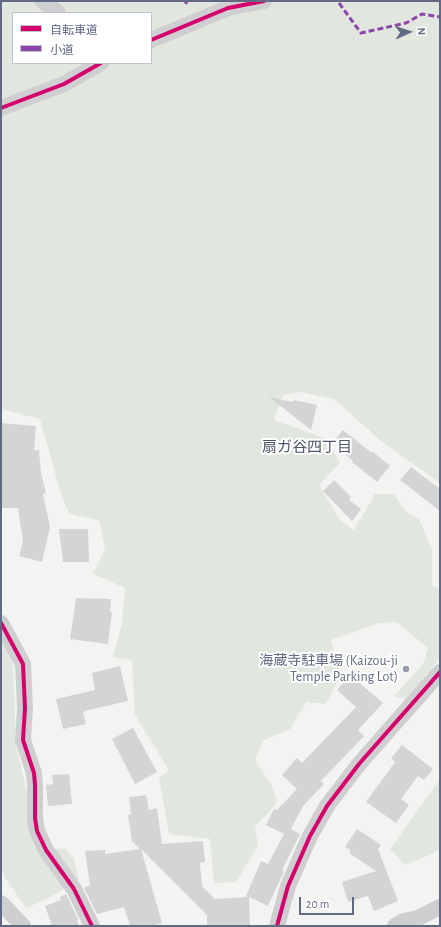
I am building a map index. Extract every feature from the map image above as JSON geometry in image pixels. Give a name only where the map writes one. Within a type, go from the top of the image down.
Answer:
[{"type":"street","points":[[43,1],[57,12]]},
{"type":"street","points":[[152,40],[228,8],[264,1]]},
{"type":"street","points":[[1,108],[64,84],[99,64]]},
{"type":"street","points":[[1,622],[23,664],[25,708],[23,740],[34,773],[35,818],[38,831],[46,850],[74,889],[92,926]]},
{"type":"street","points":[[276,926],[288,886],[310,836],[327,806],[359,764],[440,672]]},
{"type":"street","points":[[1,903],[23,926]]},
{"type":"street","points":[[395,926],[404,921],[418,918],[440,907]]},
{"type":"shaded area","points":[[1,1],[440,1],[440,483],[381,441],[334,399],[299,392],[283,395],[274,420],[327,439],[340,463],[319,485],[340,520],[354,530],[375,494],[394,494],[406,512],[419,519],[432,550],[432,586],[440,588],[440,658],[407,699],[394,696],[423,664],[428,648],[397,622],[379,623],[331,640],[341,675],[326,704],[306,702],[290,729],[264,740],[255,760],[272,786],[277,803],[255,827],[258,846],[236,882],[214,883],[210,839],[169,834],[159,778],[169,770],[135,715],[132,660],[113,657],[122,624],[125,588],[93,574],[105,549],[99,520],[69,514],[60,491],[40,419],[1,409]]},
{"type":"shaded area","points":[[1,630],[13,662],[16,744],[39,848],[66,849],[74,858],[79,880],[47,899],[26,908],[6,879],[1,868]]},
{"type":"shaded area","points":[[440,779],[440,848],[432,854],[405,865],[390,849]]},
{"type":"building","points":[[269,397],[317,405],[311,430]]},
{"type":"building","points":[[1,423],[36,426],[34,450],[39,450],[41,474],[46,493],[43,494],[50,527],[42,562],[19,556],[23,541],[18,508],[1,508]]},
{"type":"building","points":[[343,430],[390,466],[377,482],[352,462],[353,461],[340,450],[342,448],[334,441]]},
{"type":"building","points":[[411,467],[440,489],[440,511],[400,480]]},
{"type":"building","points":[[334,480],[351,497],[349,500],[361,509],[352,521],[323,491]]},
{"type":"building","points":[[59,529],[88,529],[89,562],[63,562]]},
{"type":"building","points":[[76,598],[111,599],[110,612],[112,613],[108,644],[70,639]]},
{"type":"building","points":[[120,666],[128,701],[85,711],[83,713],[86,724],[63,729],[56,699],[95,690],[92,673]]},
{"type":"building","points":[[350,675],[383,703],[358,730],[364,736],[321,781],[324,784],[303,806],[291,829],[300,834],[282,870],[284,871],[268,906],[249,897],[250,926],[207,926],[207,915],[141,849],[162,923],[151,926],[130,926],[124,907],[97,914],[84,888],[90,885],[85,851],[105,850],[105,854],[140,849],[132,841],[128,815],[131,814],[129,797],[146,795],[149,810],[157,808],[162,844],[203,841],[205,862],[200,863],[202,886],[215,899],[248,897],[246,896],[261,861],[268,864],[284,834],[266,825],[274,809],[277,810],[297,789],[282,775],[297,758],[302,763],[356,707],[337,690]]},
{"type":"building","points":[[133,728],[157,772],[135,784],[112,739]]},
{"type":"building","points":[[402,745],[433,769],[424,780],[418,776],[401,799],[409,805],[396,823],[366,802],[395,762],[391,758]]},
{"type":"building","points":[[69,774],[72,804],[48,806],[46,785],[53,784],[52,775]]},
{"type":"building","points":[[357,829],[381,845],[378,849],[398,901],[374,911],[368,896],[348,902],[342,882],[376,871],[349,853],[351,850],[345,847]]},
{"type":"building","points":[[66,894],[78,919],[79,926],[52,926],[45,906],[61,900],[60,897]]},
{"type":"marked path","points":[[339,3],[361,33],[406,23],[422,14],[440,17]]},
{"type":"cycle path","points":[[152,40],[228,8],[264,1]]},
{"type":"cycle path","points":[[1,108],[64,84],[99,64]]},
{"type":"cycle path","points":[[1,623],[23,664],[25,708],[23,740],[34,773],[35,818],[37,831],[46,850],[74,889],[92,926]]},
{"type":"cycle path","points":[[277,926],[288,886],[310,836],[327,806],[359,764],[440,672]]},
{"type":"place","name":"海蔵寺駐車場 (Kaizou-ji Temple Parking Lot)","points":[[406,669]]},
{"type":"district","name":"扇ガ谷四丁目","points":[[307,447]]}]
